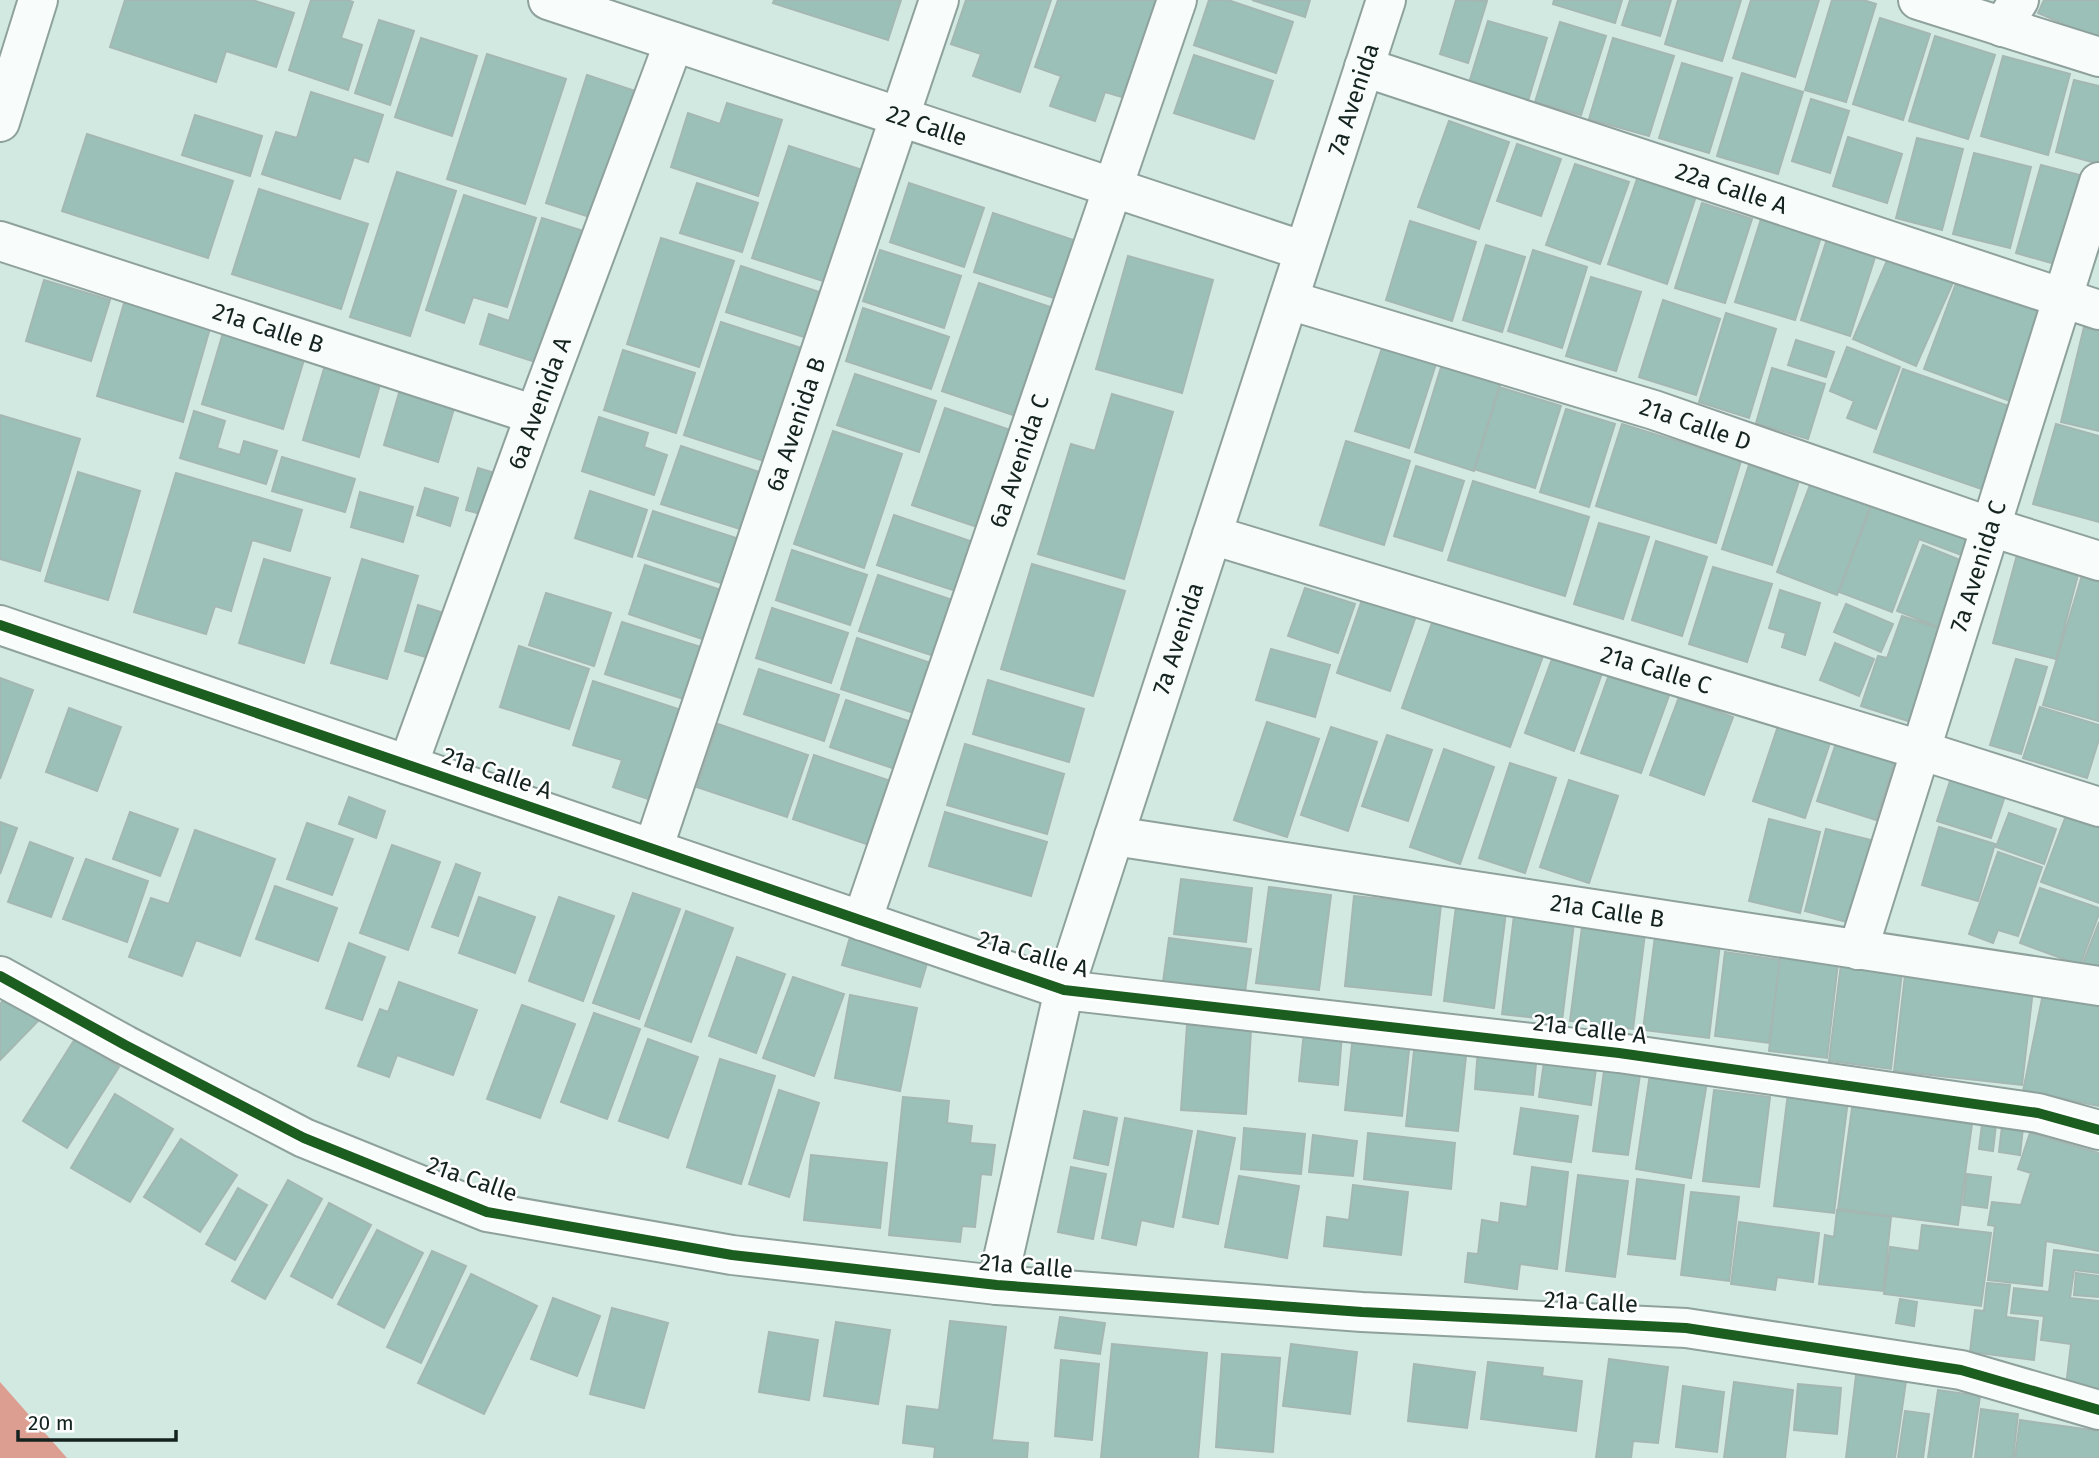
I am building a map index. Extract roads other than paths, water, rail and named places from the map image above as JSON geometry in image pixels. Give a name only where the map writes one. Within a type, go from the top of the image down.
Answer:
[{"type":"street","points":[[0,122],[38,0]]},
{"type":"street","name":"22 Calle","points":[[548,0],[1304,251]]},
{"type":"street","name":"6a Avenida B","points":[[653,849],[939,0]]},
{"type":"street","name":"6a Avenida C","points":[[862,921],[1177,0]]},
{"type":"street","name":"7a Avenida","points":[[997,1286],[1064,990],[1386,0]]},
{"type":"street","points":[[1918,0],[2011,13],[2099,57]]},
{"type":"street","name":"6a Avenida A","points":[[408,765],[674,42]]},
{"type":"street","name":"22a Calle A","points":[[1364,67],[2099,310]]},
{"type":"street","name":"7a Avenida C","points":[[1858,950],[2099,183]]},
{"type":"street","name":"21a Calle B","points":[[0,241],[535,415]]},
{"type":"street","name":"21a Calle D","points":[[1289,300],[1654,410],[1991,527],[2099,561]]},
{"type":"street","name":"21a Calle C","points":[[1212,535],[2099,807]]},
{"type":"street","name":"21a Calle A","points":[[0,625],[1064,990],[1619,1053],[2038,1113],[2099,1130]]},
{"type":"street","name":"21a Calle B","points":[[1114,836],[2099,986]]},
{"type":"street","name":"21a Calle","points":[[0,976],[125,1045],[304,1138],[487,1212],[732,1255],[997,1286],[1362,1312],[1686,1328],[1961,1370],[2099,1410]]}]
